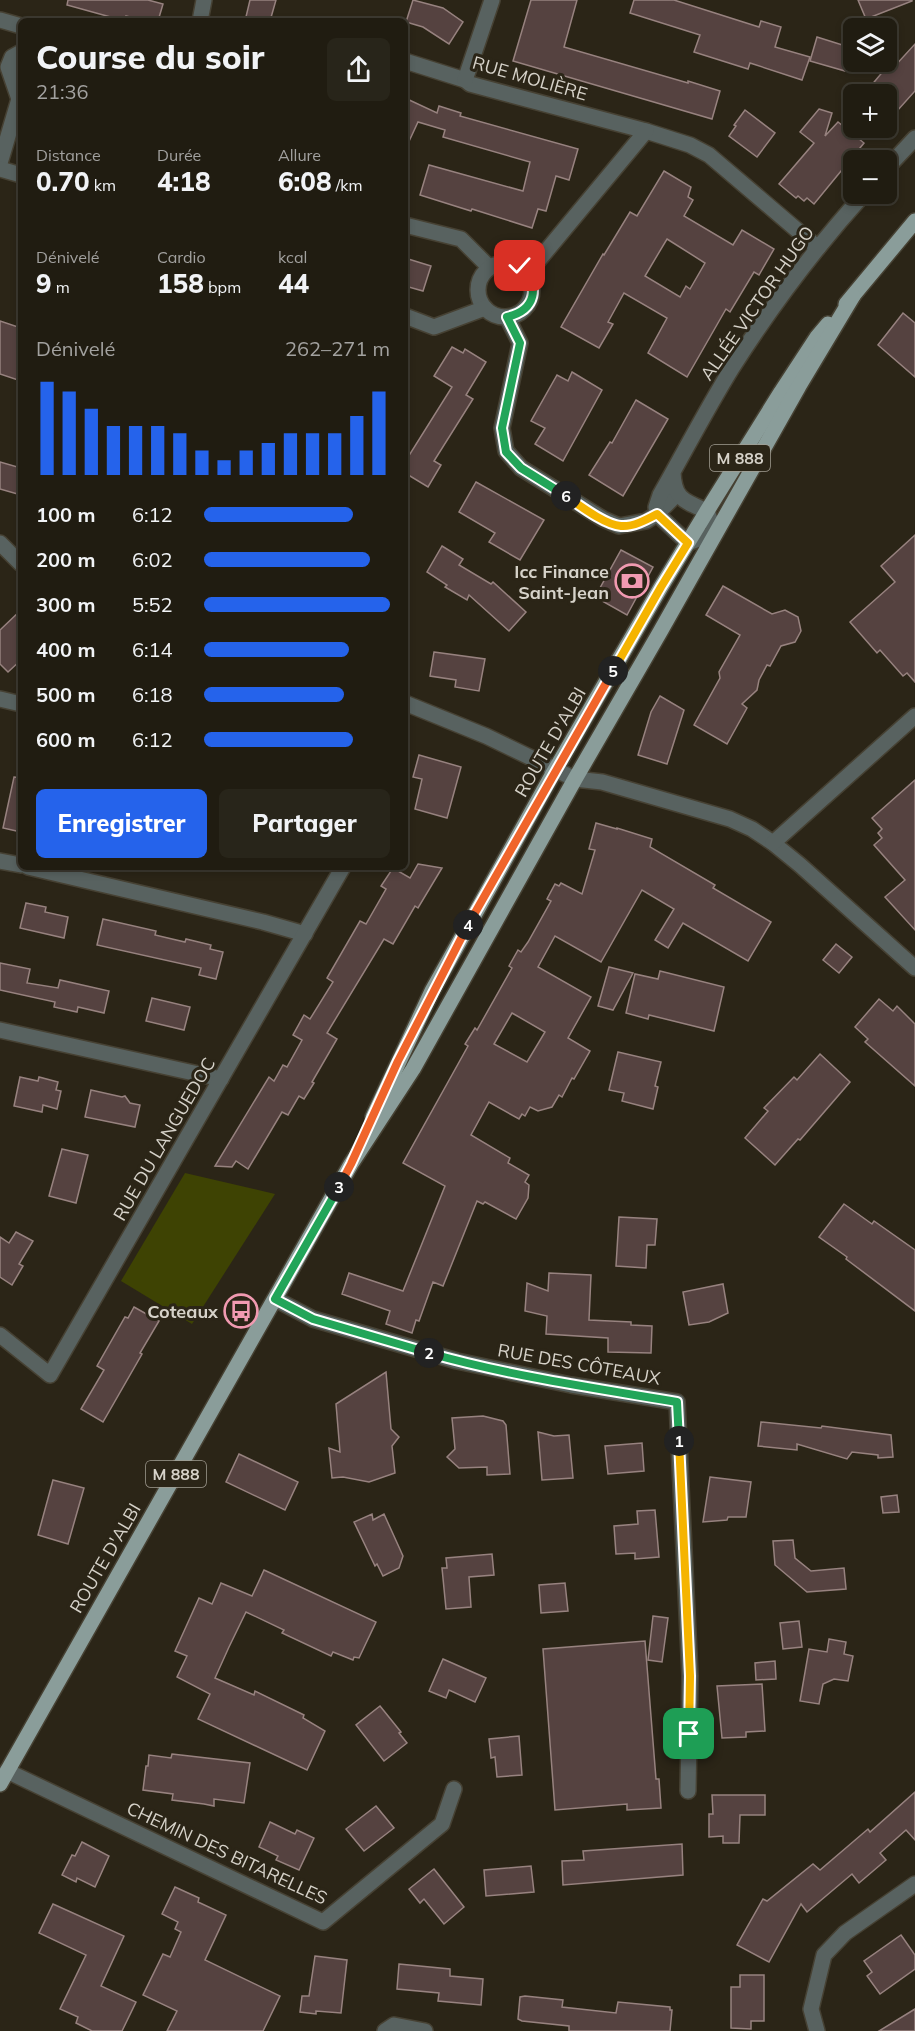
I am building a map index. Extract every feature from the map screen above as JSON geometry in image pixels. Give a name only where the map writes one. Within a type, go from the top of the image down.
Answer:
[{"type":"main road","name":"ROUTE D'ALBI","points":[[351,1164],[432,991],[555,770],[661,587],[817,337],[915,221]]},
{"type":"main road","name":"ROUTE D'ALBI","points":[[4,1777],[351,1164],[413,1069],[715,533],[853,296]]},
{"type":"street","points":[[201,18],[204,0]]},
{"type":"street","points":[[465,80],[492,0]]},
{"type":"street","points":[[0,20],[18,25]]},
{"type":"street","points":[[18,53],[12,57],[8,68],[18,94]]},
{"type":"street","name":"RUE MOLIÈRE","points":[[408,62],[465,80],[470,84],[690,145],[709,155],[818,248]]},
{"type":"street","points":[[0,163],[18,105]]},
{"type":"street","points":[[528,273],[646,131]]},
{"type":"street","points":[[897,157],[915,138]]},
{"type":"street","points":[[0,169],[18,174]]},
{"type":"street","name":"ALLÉE VICTOR HUGO","points":[[657,514],[656,507],[660,495],[751,339],[818,248],[855,204]]},
{"type":"street","points":[[408,226],[461,239],[489,267]]},
{"type":"street","points":[[510,262],[520,266],[528,273],[533,292],[531,301],[525,309],[516,315],[507,317],[491,313],[485,308],[478,291],[479,282],[489,267],[510,262]]},
{"type":"street","points":[[408,317],[434,327],[485,308]]},
{"type":"street","points":[[507,317],[520,343],[502,428],[506,452],[521,468],[603,519],[619,526],[634,524],[657,514],[677,494]]},
{"type":"street","points":[[657,514],[688,543],[715,533],[707,511],[688,503],[677,494],[673,472]]},
{"type":"street","points":[[0,543],[18,561]]},
{"type":"street","points":[[0,699],[18,703]]},
{"type":"street","points":[[408,704],[486,736],[575,779],[602,782],[730,819],[752,829],[772,843],[915,968]]},
{"type":"street","points":[[772,843],[915,716]]},
{"type":"street","points":[[0,861],[18,865]]},
{"type":"street","points":[[41,870],[263,921],[305,934]]},
{"type":"street","name":"RUE DU LANGUEDOC","points":[[0,1335],[50,1375],[341,870]]},
{"type":"street","points":[[0,1030],[221,1079]]},
{"type":"street","name":"RUE DES CÔTEAUX","points":[[275,1299],[313,1319],[457,1361],[571,1385],[677,1402],[690,1676],[688,1791]]},
{"type":"street","name":"CHEMIN DES BITARELLES","points":[[4,1777],[323,1922],[442,1824],[454,1789]]},
{"type":"street","points":[[817,2031],[811,2009],[824,1955],[845,1933],[915,1884]]},
{"type":"street","points":[[385,2031],[394,2025],[425,2031]]},
{"type":"green space","points":[[185,1173],[275,1194],[192,1324],[121,1281]]},
{"type":"building","points":[[68,0],[148,0],[163,4],[159,18],[126,16],[126,18],[114,18],[67,5]]},
{"type":"building","points":[[250,0],[276,0],[271,18],[246,18]]},
{"type":"building","points":[[413,0],[443,8],[463,22],[449,44],[423,27],[408,23]]},
{"type":"building","points":[[531,0],[577,0],[564,47],[720,91],[712,119],[513,61]]},
{"type":"building","points":[[634,0],[674,0],[759,27],[761,21],[781,27],[775,47],[810,57],[802,80],[750,63],[748,69],[694,52],[700,35],[630,13]]},
{"type":"building","points":[[858,0],[912,0],[869,18],[866,18]]},
{"type":"building","points":[[817,37],[843,45],[843,70],[810,61]]},
{"type":"building","points":[[915,44],[915,91],[897,111],[897,84],[872,84],[882,72],[897,72],[897,64]]},
{"type":"building","points":[[408,99],[437,113],[439,106],[461,113],[460,116],[578,149],[569,180],[556,176],[546,211],[538,209],[532,228],[420,195],[429,165],[523,191],[530,162],[443,137],[445,130],[418,122],[408,144]]},
{"type":"building","points":[[819,109],[832,113],[825,136],[838,122],[843,126],[843,138],[858,138],[864,143],[858,150],[843,150],[843,169],[814,204],[807,198],[804,201],[798,196],[796,198],[779,184],[814,143],[800,132]]},
{"type":"building","points":[[745,110],[775,133],[757,157],[729,136]]},
{"type":"building","points":[[664,171],[691,187],[688,197],[693,200],[684,216],[733,245],[742,230],[774,249],[759,275],[754,272],[730,312],[726,309],[687,377],[648,353],[667,318],[624,293],[608,322],[613,324],[599,348],[561,327],[630,212],[637,216]],"holes":[[[667,239],[705,263],[690,289],[686,286],[680,297],[645,276]]]},
{"type":"building","points":[[408,259],[431,266],[423,291],[408,287]]},
{"type":"building","points":[[903,313],[915,323],[915,377],[878,345]]},
{"type":"building","points":[[0,321],[18,327],[18,380],[0,374]]},
{"type":"building","points":[[452,347],[463,353],[465,349],[486,362],[466,395],[473,399],[434,461],[441,465],[428,487],[408,475],[408,453],[410,454],[452,387],[434,376]]},
{"type":"building","points":[[572,372],[602,390],[563,461],[535,444],[545,428],[531,421],[557,375],[568,381]]},
{"type":"building","points":[[636,400],[668,419],[623,496],[589,475],[610,442],[612,443]]},
{"type":"building","points":[[0,462],[18,467],[18,494],[0,489]]},
{"type":"building","points":[[476,482],[544,520],[520,560],[489,542],[495,533],[459,512]]},
{"type":"building","points":[[915,535],[915,682],[907,673],[903,676],[880,650],[877,653],[850,622],[895,582],[881,566]]},
{"type":"building","points":[[442,546],[463,559],[459,565],[491,584],[493,582],[526,612],[509,631],[469,595],[467,600],[445,587],[447,585],[427,572]]},
{"type":"building","points":[[621,550],[653,567],[627,615],[595,597]]},
{"type":"building","points":[[723,586],[772,614],[785,610],[798,617],[801,631],[795,642],[781,646],[770,666],[767,665],[759,680],[757,690],[742,704],[747,708],[727,744],[694,725],[720,678],[719,672],[740,635],[706,615]]},
{"type":"building","points":[[18,613],[18,663],[8,672],[0,664],[0,630]]},
{"type":"building","points":[[434,652],[485,659],[479,691],[455,687],[456,680],[430,676]]},
{"type":"building","points":[[660,696],[684,710],[667,764],[638,755],[651,712]]},
{"type":"building","points":[[419,755],[461,767],[447,818],[415,809],[422,779],[413,777]]},
{"type":"building","points":[[14,777],[18,778],[18,831],[3,828]]},
{"type":"building","points":[[915,780],[915,930],[885,897],[905,880],[874,845],[882,838],[878,833],[882,829],[872,818]]},
{"type":"building","points":[[596,823],[652,839],[650,847],[715,885],[713,888],[771,922],[748,961],[683,923],[668,948],[655,940],[674,909],[642,890],[601,962],[555,936],[538,967],[591,997],[568,1038],[590,1051],[562,1097],[559,1095],[552,1107],[538,1111],[530,1107],[525,1116],[522,1114],[519,1119],[489,1102],[471,1135],[510,1158],[508,1163],[529,1175],[525,1182],[529,1185],[528,1198],[516,1219],[485,1202],[483,1204],[477,1201],[443,1286],[433,1282],[419,1321],[416,1320],[412,1333],[386,1324],[390,1311],[342,1294],[349,1273],[403,1291],[445,1186],[403,1163],[468,1046],[465,1044],[475,1028],[477,1030],[512,968],[509,966],[518,950],[521,952],[528,942],[551,901],[547,899],[555,884],[559,886],[561,883],[582,894],[595,850],[589,849]],"holes":[[[512,1013],[545,1032],[527,1062],[494,1044]]]},
{"type":"building","points":[[418,864],[442,868],[418,908],[415,906],[393,944],[384,939],[327,1033],[337,1039],[304,1099],[299,1096],[288,1115],[282,1112],[248,1169],[236,1161],[232,1167],[215,1166],[269,1077],[274,1081],[283,1065],[287,1067],[302,1040],[293,1035],[304,1015],[310,1019],[333,982],[327,978],[360,921],[366,924],[386,889],[381,886],[392,870],[396,870],[410,878]]},
{"type":"building","points":[[26,903],[46,907],[45,912],[68,917],[64,938],[20,928]]},
{"type":"building","points":[[103,919],[156,931],[155,935],[211,945],[210,949],[223,952],[216,979],[199,975],[201,968],[97,945]]},
{"type":"building","points":[[836,944],[852,957],[839,973],[823,960]]},
{"type":"building","points":[[0,963],[30,969],[27,983],[58,988],[60,980],[109,991],[104,1013],[78,1007],[77,1012],[54,1007],[55,1002],[0,990]]},
{"type":"building","points":[[609,967],[633,973],[613,1010],[598,1006]]},
{"type":"building","points":[[660,971],[724,987],[714,1031],[649,1015],[648,1019],[626,1013],[635,974],[658,979]]},
{"type":"building","points":[[152,998],[190,1007],[184,1030],[146,1021]]},
{"type":"building","points":[[879,999],[893,1011],[897,1006],[915,1024],[915,1086],[865,1042],[868,1039],[855,1027]]},
{"type":"building","points":[[618,1052],[661,1062],[655,1086],[658,1087],[653,1109],[622,1101],[624,1093],[609,1090]]},
{"type":"building","points":[[820,1054],[850,1082],[775,1165],[745,1138],[768,1111],[764,1108],[794,1077],[797,1080]]},
{"type":"building","points":[[20,1077],[38,1081],[39,1077],[58,1082],[56,1090],[61,1091],[57,1109],[43,1105],[42,1112],[14,1106]]},
{"type":"building","points":[[91,1090],[125,1096],[130,1103],[140,1105],[135,1127],[85,1117]]},
{"type":"building","points":[[62,1149],[88,1155],[76,1203],[49,1196]]},
{"type":"building","points":[[844,1204],[872,1224],[874,1221],[915,1250],[915,1311],[819,1237]]},
{"type":"building","points":[[619,1217],[657,1219],[655,1245],[647,1245],[646,1268],[616,1266]]},
{"type":"building","points":[[16,1232],[33,1241],[19,1264],[23,1266],[12,1285],[0,1277],[0,1237],[9,1243]]},
{"type":"building","points":[[549,1273],[591,1275],[589,1320],[631,1322],[631,1325],[652,1326],[651,1353],[608,1352],[608,1338],[546,1334],[547,1316],[525,1311],[527,1283],[548,1291]]},
{"type":"building","points":[[723,1284],[728,1313],[709,1322],[689,1325],[683,1292]]},
{"type":"building","points":[[134,1307],[159,1321],[103,1422],[81,1409],[104,1370],[97,1366],[125,1317],[128,1318]]},
{"type":"building","points":[[386,1372],[391,1429],[399,1437],[392,1446],[395,1473],[369,1482],[343,1477],[332,1478],[329,1448],[340,1452],[336,1404]]},
{"type":"building","points":[[483,1416],[503,1421],[506,1425],[510,1474],[487,1475],[487,1467],[459,1468],[447,1457],[455,1449],[452,1418]]},
{"type":"building","points":[[761,1422],[821,1428],[822,1426],[891,1435],[893,1457],[878,1458],[878,1455],[852,1452],[847,1459],[797,1444],[797,1450],[758,1446]]},
{"type":"building","points":[[538,1432],[554,1436],[569,1435],[573,1478],[542,1480]]},
{"type":"building","points":[[642,1443],[644,1471],[608,1474],[605,1446]]},
{"type":"building","points":[[239,1454],[298,1482],[285,1510],[226,1482]]},
{"type":"building","points":[[710,1477],[751,1482],[746,1517],[728,1517],[727,1520],[703,1522]]},
{"type":"building","points":[[53,1480],[84,1488],[68,1544],[38,1535]]},
{"type":"building","points":[[897,1495],[899,1512],[883,1513],[881,1497]]},
{"type":"building","points":[[655,1510],[659,1557],[635,1559],[635,1553],[616,1554],[614,1526],[638,1524],[637,1511]]},
{"type":"building","points":[[372,1514],[373,1520],[384,1514],[403,1556],[399,1568],[383,1576],[377,1564],[375,1566],[354,1522]]},
{"type":"building","points":[[793,1540],[795,1558],[811,1571],[844,1568],[846,1589],[807,1592],[775,1565],[773,1541]]},
{"type":"building","points":[[492,1554],[494,1575],[469,1577],[471,1607],[446,1609],[442,1568],[447,1568],[446,1558]]},
{"type":"building","points":[[264,1570],[376,1622],[359,1658],[354,1657],[353,1660],[333,1652],[331,1656],[282,1633],[284,1630],[246,1612],[229,1647],[215,1678],[254,1695],[255,1691],[304,1715],[303,1718],[325,1731],[307,1770],[198,1719],[210,1694],[177,1677],[187,1656],[175,1651],[199,1598],[212,1604],[221,1583],[252,1596]]},
{"type":"building","points":[[565,1583],[568,1611],[541,1613],[539,1585]]},
{"type":"building","points":[[653,1616],[668,1618],[662,1662],[648,1660]]},
{"type":"building","points":[[799,1621],[802,1647],[783,1649],[780,1623]]},
{"type":"building","points":[[829,1639],[846,1642],[844,1654],[853,1656],[848,1681],[834,1679],[823,1684],[819,1704],[800,1701],[809,1649],[827,1652]]},
{"type":"building","points":[[645,1641],[656,1779],[659,1779],[661,1808],[627,1810],[627,1804],[555,1810],[543,1649]]},
{"type":"building","points":[[443,1659],[486,1678],[475,1702],[449,1690],[446,1698],[429,1691]]},
{"type":"building","points":[[775,1661],[776,1679],[756,1680],[755,1663]]},
{"type":"building","points":[[762,1684],[765,1731],[746,1732],[746,1737],[722,1738],[717,1686]]},
{"type":"building","points":[[380,1706],[407,1743],[384,1761],[356,1725]]},
{"type":"building","points":[[519,1736],[522,1775],[497,1777],[495,1757],[491,1758],[489,1739]]},
{"type":"building","points":[[172,1754],[250,1763],[244,1803],[214,1799],[214,1806],[172,1800],[173,1794],[143,1790],[149,1755],[171,1758]]},
{"type":"building","points":[[915,1792],[915,1840],[906,1830],[880,1853],[886,1860],[859,1883],[852,1874],[807,1912],[801,1904],[769,1962],[737,1945],[763,1899],[767,1901],[813,1864],[820,1870],[868,1829],[870,1832]]},
{"type":"building","points":[[712,1795],[765,1795],[765,1815],[740,1815],[739,1843],[723,1843],[723,1836],[709,1837],[709,1814],[713,1814]]},
{"type":"building","points":[[376,1806],[394,1828],[364,1851],[346,1829]]},
{"type":"building","points":[[270,1822],[295,1834],[297,1830],[314,1838],[299,1870],[276,1860],[278,1856],[259,1847]]},
{"type":"building","points":[[82,1842],[109,1856],[95,1887],[77,1878],[76,1882],[62,1875],[72,1855],[75,1856]]},
{"type":"building","points":[[682,1844],[683,1875],[563,1885],[562,1861],[584,1860],[583,1851]]},
{"type":"building","points":[[531,1866],[534,1892],[486,1896],[484,1870]]},
{"type":"building","points":[[434,1869],[464,1907],[444,1924],[424,1899],[420,1903],[409,1889]]},
{"type":"building","points":[[175,1887],[199,1898],[198,1902],[226,1915],[205,1960],[280,1996],[263,2031],[167,2031],[177,2011],[143,1995],[163,1954],[170,1957],[181,1932],[175,1929],[178,1922],[162,1914]]},
{"type":"building","points":[[53,1904],[124,1936],[101,1986],[136,2002],[122,2031],[92,2031],[76,2023],[78,2017],[60,2009],[86,1955],[39,1933]]},
{"type":"building","points":[[901,1935],[915,1955],[915,1969],[880,1994],[867,1976],[872,1972],[864,1961]]},
{"type":"building","points":[[315,1956],[347,1960],[341,2013],[300,2012],[302,1996],[309,1996]]},
{"type":"building","points":[[399,1964],[450,1969],[450,1976],[483,1979],[481,2005],[438,2001],[439,1993],[397,1989]]},
{"type":"building","points":[[740,1975],[764,1975],[764,2021],[751,2021],[751,2029],[731,2028],[731,1987],[740,1987]]},
{"type":"building","points":[[520,1997],[563,2000],[562,2007],[616,2013],[618,2002],[670,2007],[672,2010],[670,2031],[569,2031],[569,2026],[522,2021],[518,2019]]},
{"type":"building","points":[[915,2009],[915,2031],[879,2031]]},
{"type":"place","name":"Icc Finance Saint-Jean","points":[[632,581]]},
{"type":"place","name":"Coteaux","points":[[241,1311]]},
{"type":"route","points":[[520,266],[528,273],[533,292],[531,301],[525,309],[516,315],[507,317],[520,343],[502,428],[506,452],[521,468],[603,519],[619,526],[634,524],[657,514],[688,543],[469,922],[432,991],[351,1164],[275,1299],[313,1319],[457,1361],[571,1385],[677,1402],[690,1676],[689,1734]]}]
